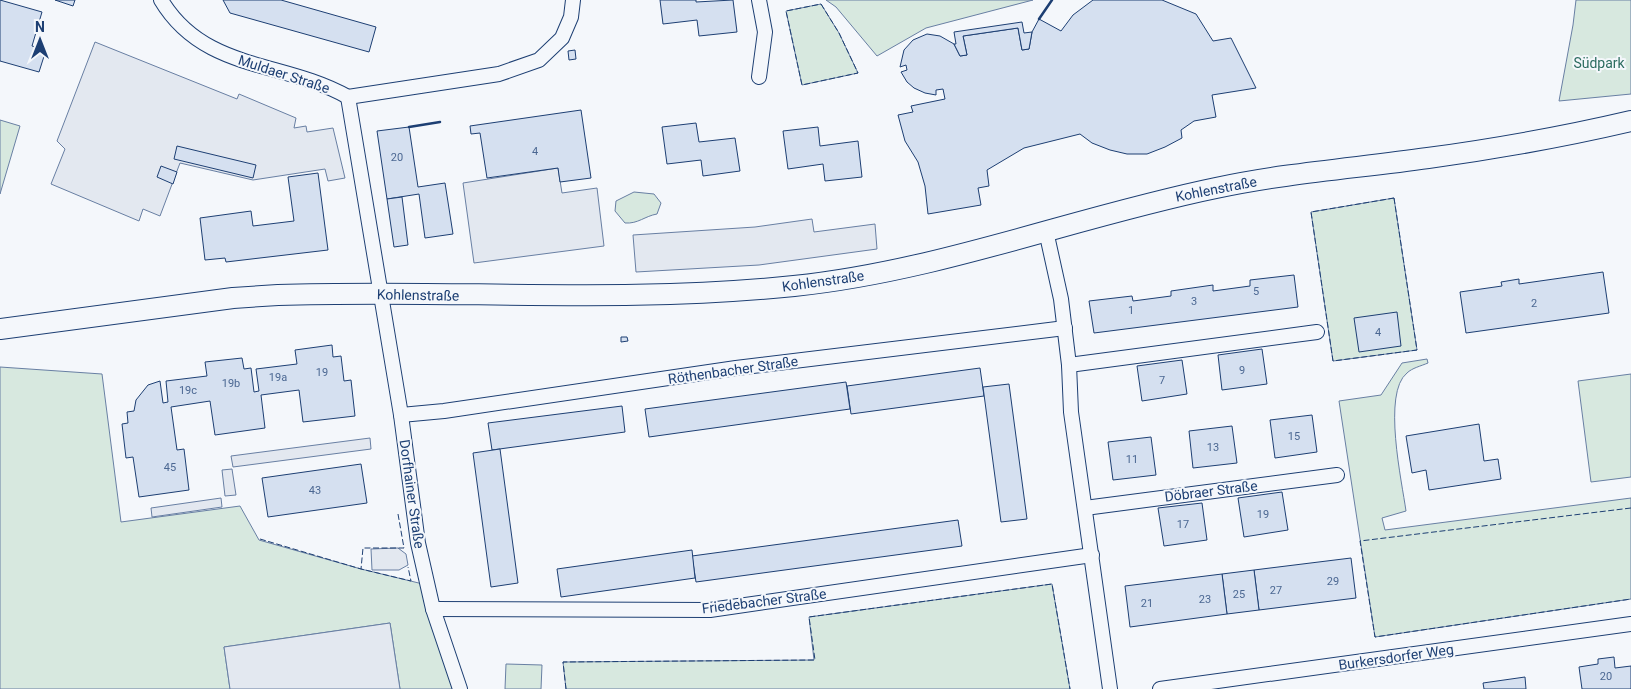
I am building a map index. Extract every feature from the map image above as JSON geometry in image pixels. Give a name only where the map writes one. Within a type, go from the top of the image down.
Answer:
[{"type":"street","name":"Muldaer Straße","points":[[161,0],[188,34],[204,45],[222,54],[326,85],[348,97],[381,294]]},
{"type":"street","points":[[348,97],[377,91],[453,82],[499,74],[539,60],[562,38],[571,17],[573,0]]},
{"type":"street","points":[[759,0],[765,32],[759,77]]},
{"type":"street","name":"Kohlenstraße","points":[[0,329],[233,298],[315,294],[620,296],[780,287],[836,280],[906,268],[1151,202],[1223,186],[1432,158],[1631,121]]},
{"type":"street","points":[[1046,231],[1061,299],[1069,364],[1071,412],[1110,689]]},
{"type":"street","name":"Dorfhainer Straße","points":[[381,294],[401,415],[418,543],[433,609],[460,689]]},
{"type":"street","name":"Röthenbacher Straße","points":[[401,415],[444,411],[736,368],[1065,328]]},
{"type":"street","points":[[1069,364],[1317,332]]},
{"type":"street","name":"Döbraer Straße","points":[[1085,508],[1337,475]]},
{"type":"street","name":"Friedebacher Straße","points":[[433,609],[710,610],[1092,555]]},
{"type":"street","name":"Burkersdorfer Weg","points":[[1160,689],[1631,624]]},
{"type":"green space","points":[[826,0],[1033,0],[926,28],[877,56],[836,7]]},
{"type":"green space","name":"Südpark","points":[[1576,0],[1631,0],[1631,94],[1559,101]]},
{"type":"green space","points":[[821,4],[839,33],[858,73],[802,85],[786,11]]},
{"type":"green space","points":[[0,120],[20,126],[0,194]]},
{"type":"green space","points":[[634,192],[654,194],[661,203],[657,214],[625,223],[615,211],[616,201]]},
{"type":"green space","points":[[1394,198],[1417,350],[1333,361],[1311,212]]},
{"type":"green space","points":[[1427,359],[1428,363],[1414,368],[1407,373],[1400,383],[1396,399],[1396,439],[1406,511],[1382,518],[1385,530],[1631,498],[1631,599],[1375,637],[1339,401],[1381,395],[1402,363]]},
{"type":"green space","points":[[0,367],[102,374],[121,522],[240,506],[259,540],[361,569],[427,585],[460,689],[400,689],[390,623],[224,647],[230,689],[0,689]]},
{"type":"green space","points":[[1631,374],[1631,477],[1591,482],[1578,381]]},
{"type":"green space","points":[[1052,584],[1070,689],[566,689],[563,662],[814,660],[809,617]]},
{"type":"green space","points":[[506,664],[542,665],[541,689],[505,689]]},
{"type":"shaded area","points":[[95,42],[237,99],[239,94],[296,118],[294,128],[306,126],[307,132],[333,128],[345,178],[328,181],[325,169],[253,180],[180,163],[160,216],[143,209],[139,221],[51,184],[65,149],[57,141]]},
{"type":"shaded area","points":[[558,168],[562,193],[597,188],[604,246],[474,263],[463,183]]},
{"type":"shaded area","points":[[812,219],[814,232],[875,224],[877,249],[759,265],[636,272],[633,235],[755,227]]},
{"type":"shaded area","points":[[370,438],[371,449],[233,467],[231,456]]},
{"type":"shaded area","points":[[232,469],[236,495],[225,496],[222,470]]},
{"type":"shaded area","points":[[221,498],[222,507],[152,517],[151,508]]},
{"type":"shaded area","points":[[398,548],[406,554],[408,565],[399,570],[372,570],[371,549]]},
{"type":"shaded area","points":[[390,623],[400,689],[230,689],[224,647]]},
{"type":"building","points":[[0,0],[42,12],[32,46],[46,50],[39,72],[0,61]]},
{"type":"building","points":[[55,0],[75,0],[73,6]]},
{"type":"building","points":[[223,0],[281,0],[376,27],[369,52],[230,13]]},
{"type":"building","points":[[660,0],[696,0],[696,2],[733,0],[737,32],[699,36],[697,20],[663,24]]},
{"type":"building","points":[[1093,0],[1162,0],[1196,14],[1213,41],[1231,38],[1256,88],[1212,95],[1216,117],[1194,121],[1181,130],[1182,138],[1147,154],[1127,154],[1110,150],[1092,143],[1080,134],[1024,148],[987,170],[989,186],[978,188],[981,205],[928,214],[925,186],[918,162],[905,141],[898,115],[913,112],[911,106],[945,99],[943,89],[936,90],[936,95],[925,93],[907,82],[901,72],[907,70],[906,65],[900,67],[904,50],[913,40],[927,34],[940,36],[954,44],[960,56],[967,55],[963,36],[1018,28],[1022,50],[1029,49],[1032,32],[1039,19],[1061,31],[1073,15]]},
{"type":"building","points":[[1022,22],[1024,33],[1032,32],[1029,49],[1022,50],[1018,28],[963,36],[967,55],[960,56],[954,44],[956,44],[954,32]]},
{"type":"building","points":[[575,50],[576,59],[569,60],[568,51]]},
{"type":"building","points":[[581,110],[591,178],[560,182],[558,168],[487,178],[480,133],[471,134],[470,126]]},
{"type":"building","points":[[696,123],[699,142],[735,138],[740,171],[703,176],[701,160],[667,164],[662,127]]},
{"type":"building","points":[[409,127],[418,187],[445,183],[453,234],[425,238],[419,194],[387,199],[377,131]]},
{"type":"building","points":[[818,127],[820,146],[858,141],[862,177],[825,181],[823,164],[788,169],[783,131]]},
{"type":"building","points":[[177,146],[256,165],[253,178],[174,159]]},
{"type":"building","points":[[161,166],[177,172],[173,184],[157,177]]},
{"type":"building","points":[[318,173],[328,250],[226,262],[225,258],[205,260],[200,218],[251,211],[253,226],[294,221],[288,177]]},
{"type":"building","points":[[402,197],[408,245],[394,247],[387,199]]},
{"type":"building","points":[[1603,272],[1609,313],[1466,333],[1460,292],[1502,286],[1501,282],[1519,279],[1519,284]]},
{"type":"building","points":[[1294,275],[1298,307],[1094,333],[1089,301],[1132,296],[1133,301],[1171,296],[1171,291],[1213,285],[1213,291],[1250,286],[1250,280]]},
{"type":"building","points":[[1397,312],[1401,346],[1359,352],[1354,318]]},
{"type":"building","points":[[621,337],[627,337],[628,341],[621,342]]},
{"type":"building","points":[[332,345],[333,357],[341,356],[344,381],[351,380],[355,416],[303,422],[299,390],[261,395],[265,428],[215,435],[210,401],[171,407],[177,450],[184,449],[189,490],[139,497],[133,457],[126,458],[122,424],[128,423],[127,412],[134,411],[136,400],[148,385],[160,381],[163,403],[168,402],[166,381],[207,376],[205,362],[242,358],[244,369],[251,368],[254,392],[259,391],[256,369],[297,364],[295,350]]},
{"type":"building","points":[[1262,349],[1267,384],[1222,390],[1218,355]]},
{"type":"building","points":[[1182,360],[1187,394],[1142,401],[1137,366]]},
{"type":"building","points":[[980,368],[984,396],[851,414],[847,386]]},
{"type":"building","points":[[846,382],[850,409],[649,437],[645,409]]},
{"type":"building","points":[[1009,384],[1027,519],[1001,522],[983,387]]},
{"type":"building","points":[[622,406],[625,432],[492,450],[488,423]]},
{"type":"building","points":[[1312,415],[1317,452],[1275,458],[1270,420]]},
{"type":"building","points":[[1479,424],[1484,461],[1498,459],[1501,479],[1429,490],[1426,470],[1412,473],[1406,436]]},
{"type":"building","points":[[1232,426],[1237,463],[1193,468],[1189,431]]},
{"type":"building","points":[[1151,437],[1156,475],[1113,480],[1108,442]]},
{"type":"building","points":[[500,449],[518,583],[491,587],[473,453]]},
{"type":"building","points":[[361,464],[367,503],[268,517],[262,478]]},
{"type":"building","points":[[1282,492],[1288,530],[1244,537],[1238,498]]},
{"type":"building","points":[[1202,503],[1207,540],[1164,546],[1158,508]]},
{"type":"building","points":[[958,520],[962,546],[696,582],[692,556]]},
{"type":"building","points":[[692,550],[695,578],[561,597],[557,569]]},
{"type":"building","points":[[1351,558],[1356,598],[1259,610],[1254,570]]},
{"type":"building","points":[[1254,570],[1259,610],[1227,614],[1222,574]]},
{"type":"building","points":[[1222,574],[1227,614],[1130,627],[1125,586]]},
{"type":"building","points":[[1614,657],[1615,668],[1631,666],[1631,689],[1582,689],[1579,667],[1598,664],[1598,659]]},
{"type":"building","points":[[1525,677],[1526,689],[1484,689],[1483,683]]},
{"type":"fence","points":[[821,4],[839,33],[858,73],[802,85],[786,11],[821,4]]},
{"type":"fence","points":[[1394,198],[1417,350],[1333,361],[1311,212],[1394,198]]},
{"type":"fence","points":[[1631,508],[1360,541],[1375,637],[1631,599]]},
{"type":"fence","points":[[398,514],[404,548],[363,548],[361,569],[411,581],[408,567]]},
{"type":"fence","points":[[260,539],[361,569]]},
{"type":"fence","points":[[566,689],[563,662],[815,660],[809,617],[1052,584],[1070,689]]},
{"type":"wall","points":[[1039,19],[1052,0]]},
{"type":"wall","points":[[409,127],[440,122]]}]
